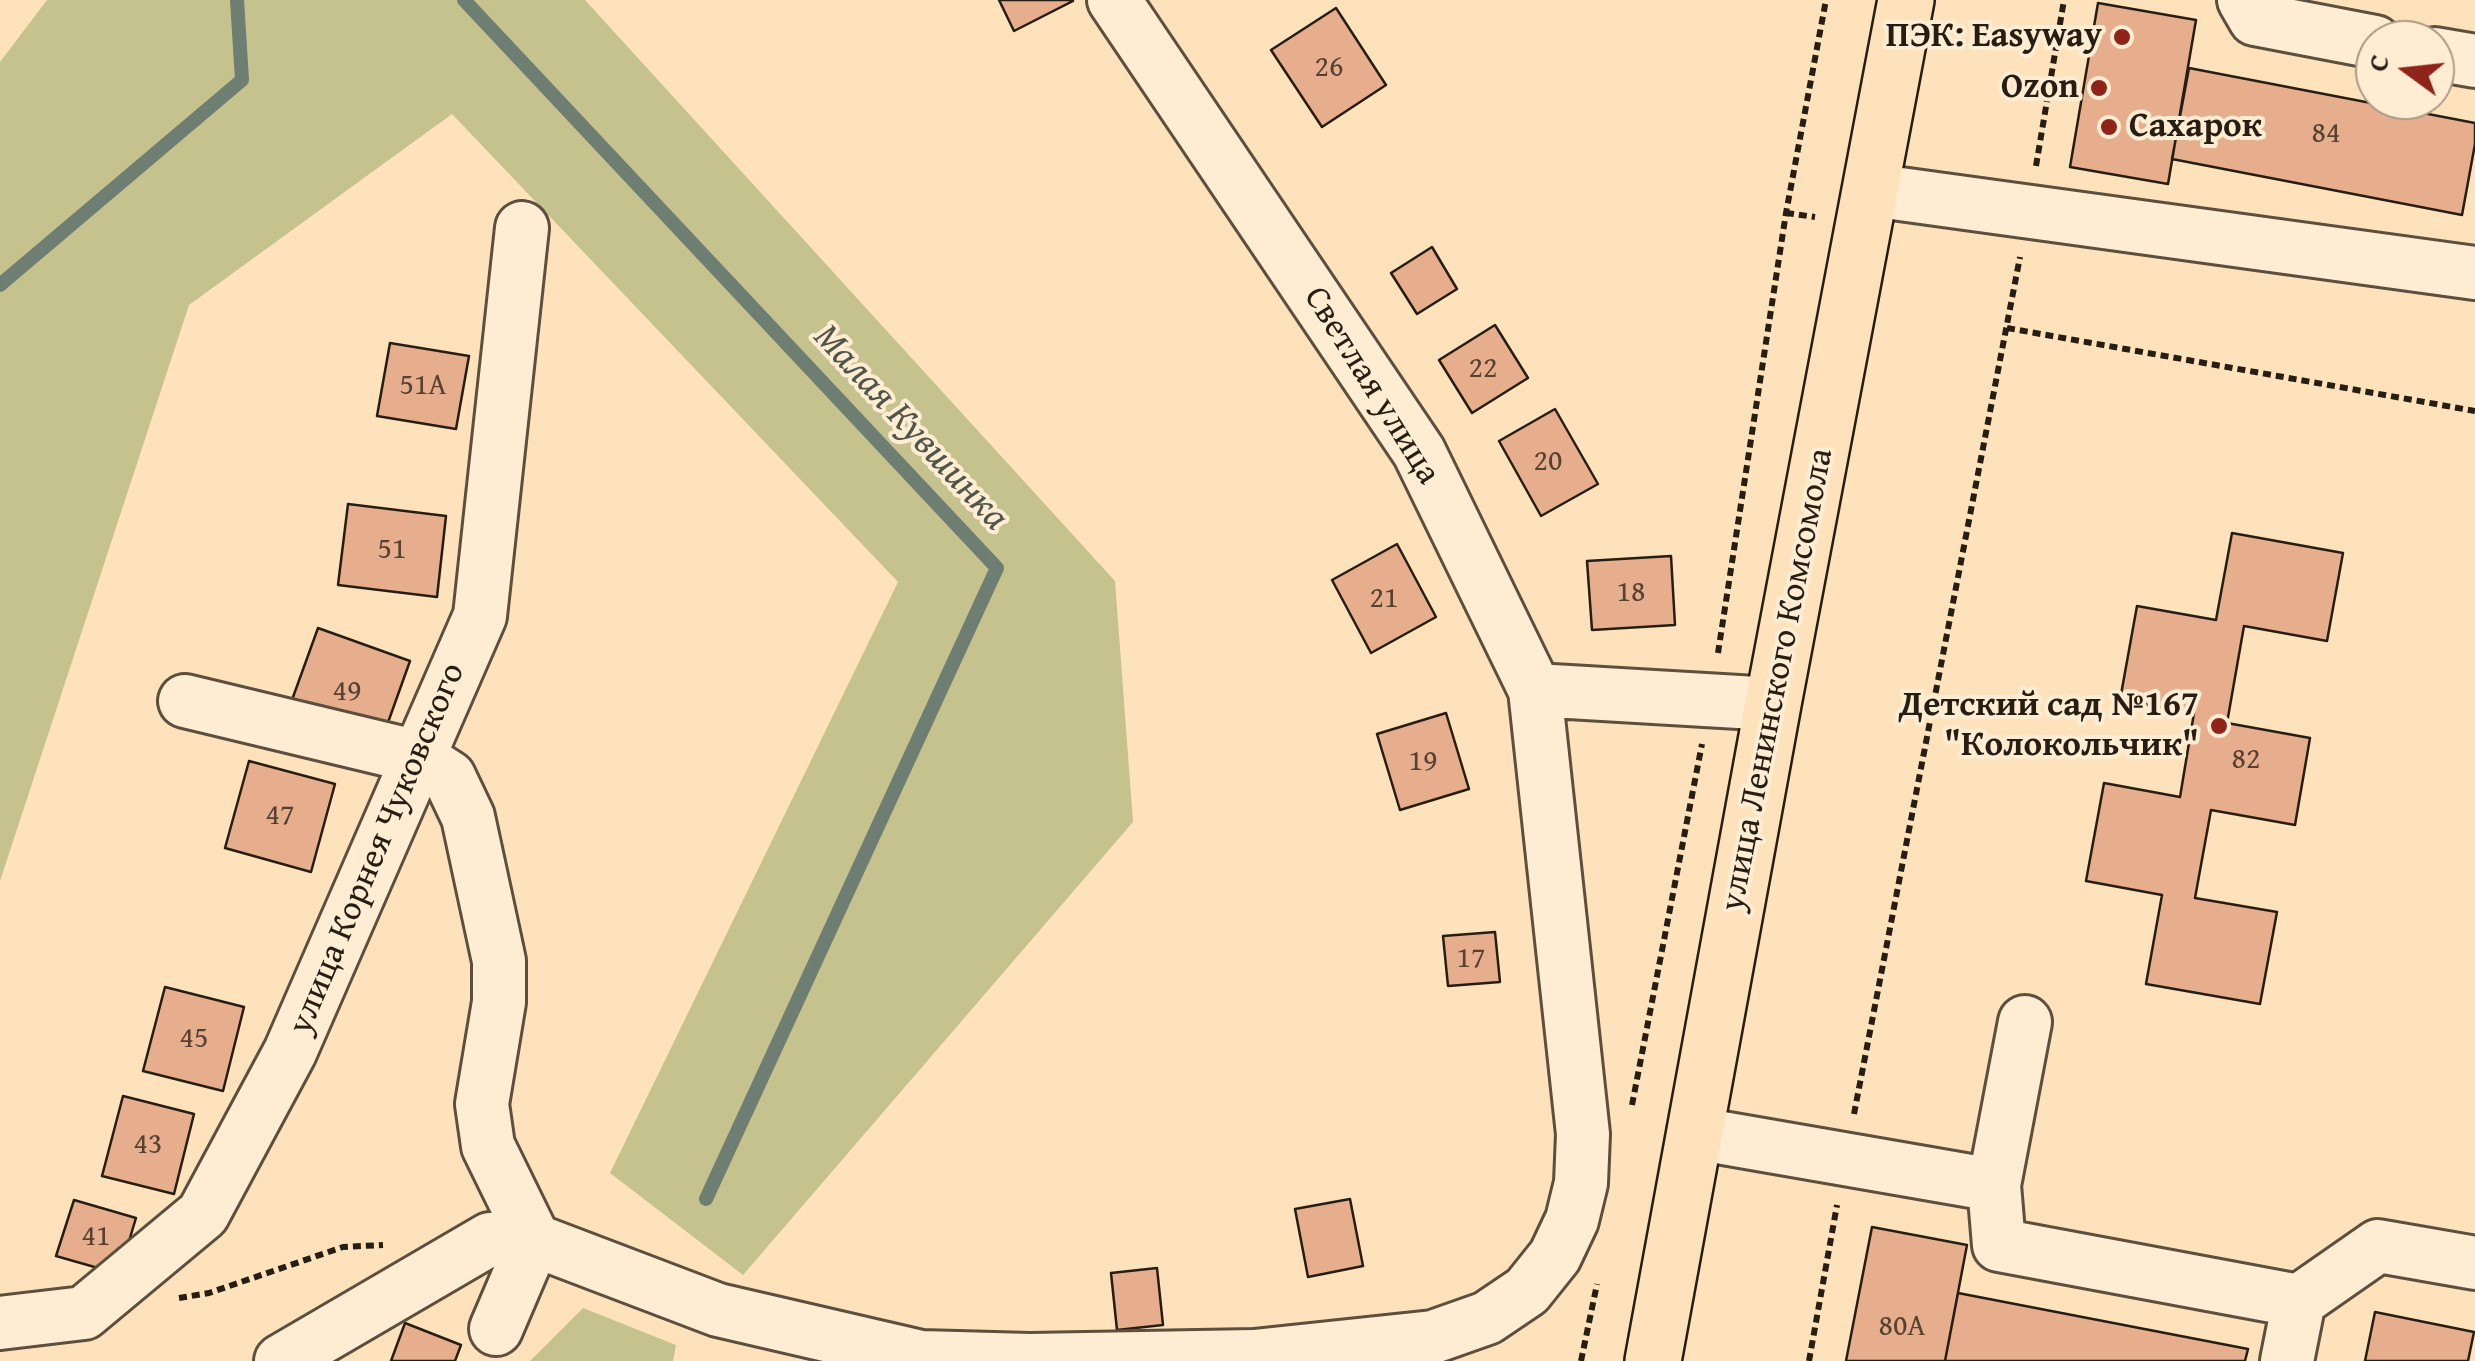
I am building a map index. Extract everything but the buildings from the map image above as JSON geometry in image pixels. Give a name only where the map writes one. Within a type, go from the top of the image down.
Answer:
[{"type":"main road","name":"улица Ленинского Комсомола","points":[[1654,1361],[1772,704],[1906,0]]},
{"type":"street","name":"Светлая улица","points":[[534,1240],[718,1310],[921,1357],[1030,1360],[1254,1356],[1433,1337],[1487,1318],[1527,1291],[1555,1256],[1572,1220],[1582,1183],[1583,1134],[1535,690],[1419,452],[1114,0]]},
{"type":"street","points":[[2244,0],[2255,19],[2355,38]]},
{"type":"street","points":[[1871,190],[2475,273]]},
{"type":"street","name":"улица Корнея Чуковского","points":[[0,1323],[84,1312],[202,1214],[290,1052],[480,616],[522,228]]},
{"type":"street","points":[[1535,690],[1772,704]]},
{"type":"street","points":[[185,701],[418,757],[449,777],[468,817],[499,961],[499,1002],[482,1104],[488,1146],[534,1240],[496,1329]]},
{"type":"street","points":[[2024,1022],[1994,1185],[1999,1245],[2298,1301]]},
{"type":"street","points":[[1694,1133],[1994,1185]]},
{"type":"street","points":[[282,1361],[490,1239],[534,1240]]},
{"type":"street","points":[[2287,1361],[2298,1301],[2378,1246],[2475,1263]]},
{"type":"path","points":[[1631,1108],[1711,700],[1786,213],[1826,0]]},
{"type":"path","points":[[1809,1361],[2007,328],[2064,0]]},
{"type":"path","points":[[2007,328],[2475,411]]},
{"type":"path","points":[[173,1299],[209,1293],[342,1247],[398,1244]]},
{"type":"path","points":[[1582,1361],[1597,1283]]},
{"type":"shaded area","points":[[47,0],[585,0],[1115,581],[1133,822],[743,1275],[610,1173],[898,582],[452,114],[189,305],[0,881],[0,62]]},
{"type":"shaded area","points":[[583,1308],[676,1345],[673,1361],[530,1361]]},
{"type":"waterway","points":[[0,285],[242,80],[237,0]]},
{"type":"waterway","name":"Малая Кувшинка","points":[[464,0],[997,568],[706,1199]]},
{"type":"place","name":"ПЭК: Easyway","points":[[2122,37]]},
{"type":"place","name":"Ozon","points":[[2099,88]]},
{"type":"place","name":"Сахарок","points":[[2109,127]]},
{"type":"place","name":"Детский сад №167 \"Колокольчик\"","points":[[2219,726]]}]
